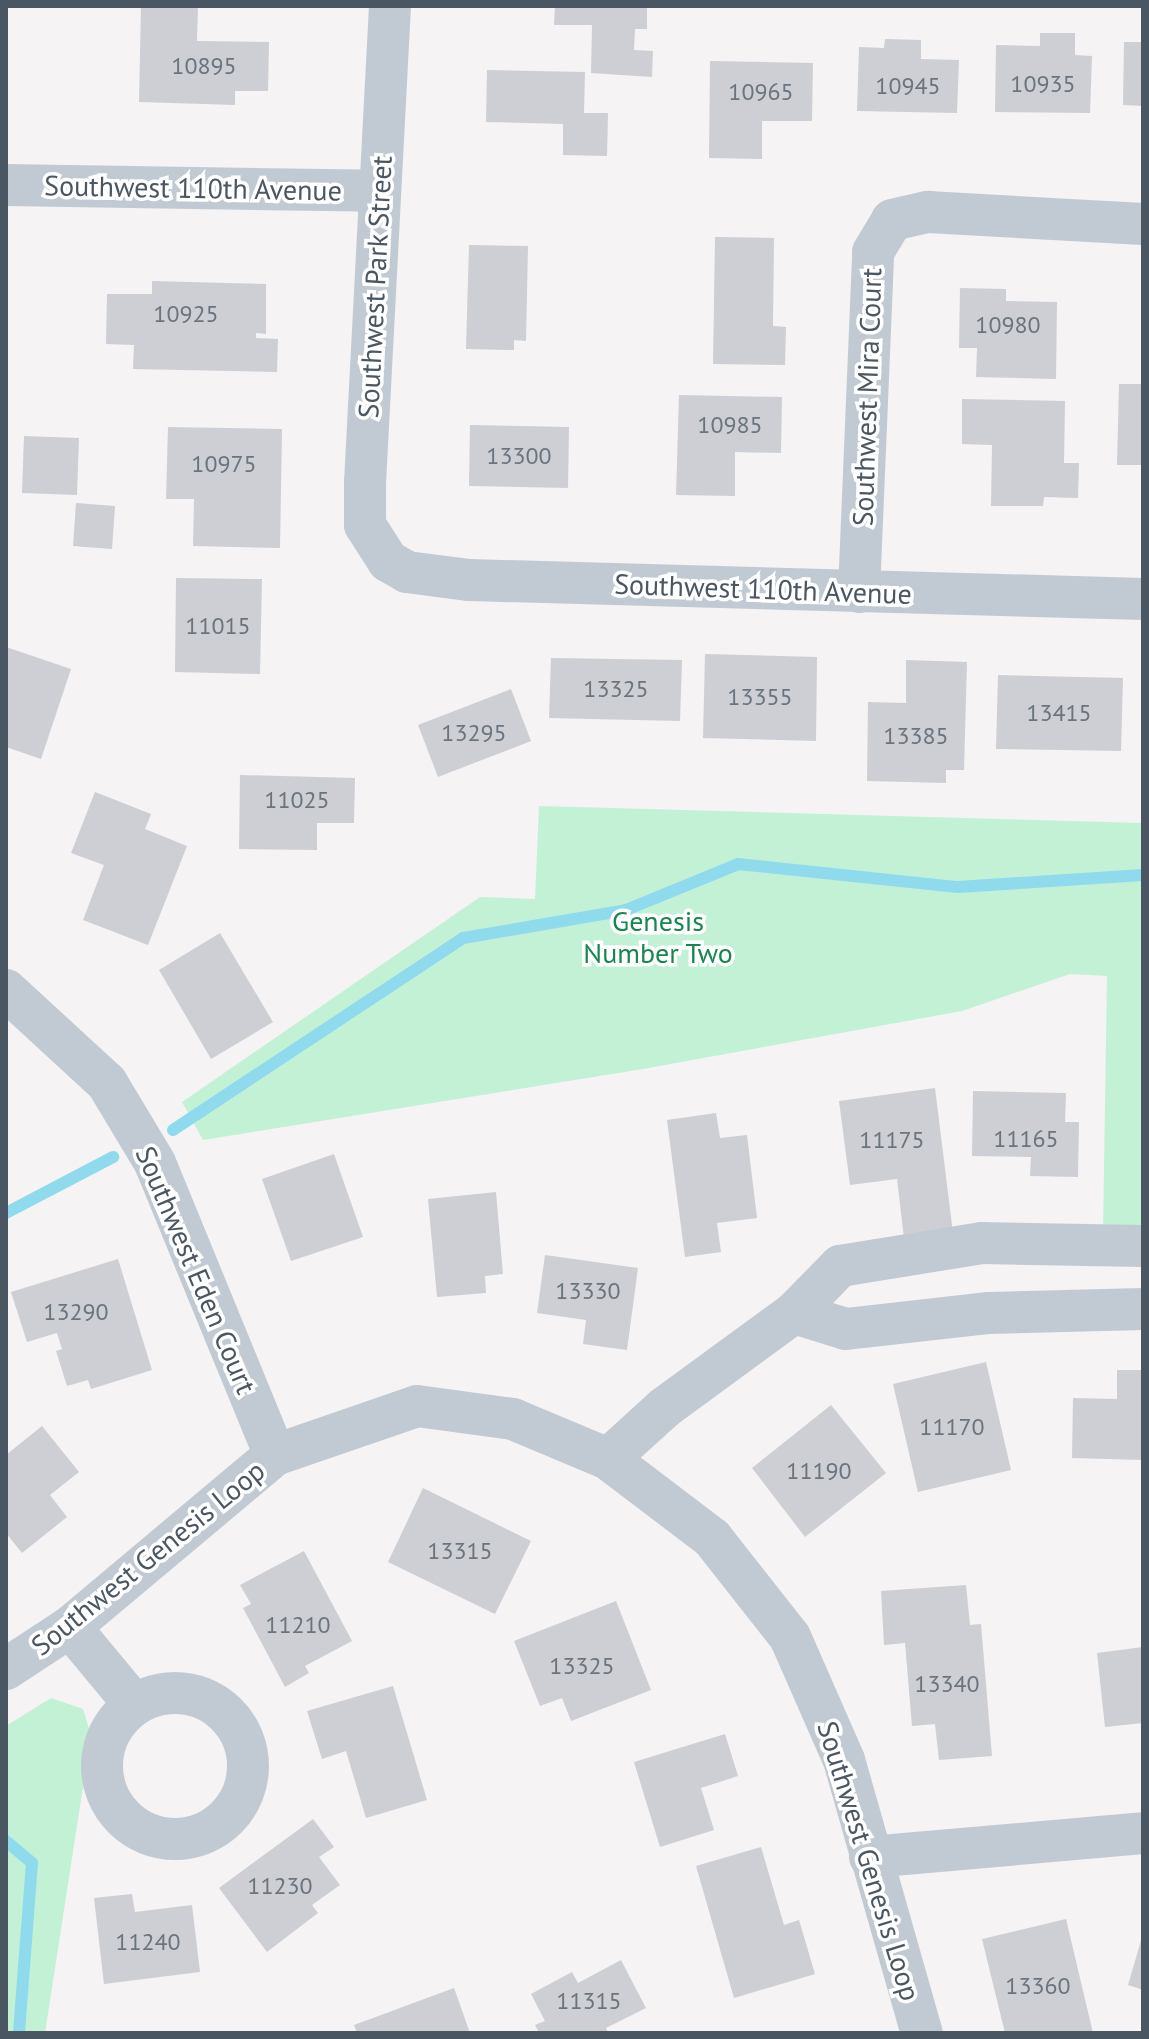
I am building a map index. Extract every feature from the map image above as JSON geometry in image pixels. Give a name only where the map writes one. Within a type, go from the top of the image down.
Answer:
[{"type":"street","name":"Southwest Park Street","points":[[388,561],[365,525],[390,6]]},
{"type":"street","name":"Southwest 110th Avenue","points":[[6,185],[379,191]]},
{"type":"street","name":"Southwest Mira Court","points":[[859,592],[873,252],[892,220],[928,212],[1143,224]]},
{"type":"street","name":"Southwest 110th Avenue","points":[[388,561],[407,572],[469,580],[1143,599]]},
{"type":"street","name":"Southwest Eden Court","points":[[6,990],[107,1083],[155,1163],[275,1455]]},
{"type":"street","points":[[608,1459],[664,1408],[794,1313],[840,1266],[907,1252],[982,1243],[1143,1246]]},
{"type":"street","points":[[794,1313],[846,1329],[989,1313],[1143,1309]]},
{"type":"street","name":"Southwest Genesis Loop","points":[[6,1669],[70,1627],[275,1455],[417,1406],[513,1419],[608,1459],[712,1538],[790,1637],[844,1760],[922,2033]]},
{"type":"street","points":[[70,1627],[134,1704]]},
{"type":"street","points":[[870,1857],[1143,1833]]},
{"type":"green space","name":"Genesis Number Two","points":[[539,806],[1143,823],[1141,1235],[1103,1233],[1107,976],[1070,974],[962,1011],[643,1069],[203,1140],[182,1102],[480,897],[535,899]]},
{"type":"green space","points":[[51,1698],[83,1709],[91,1735],[45,2033],[6,2033],[6,1726]]},
{"type":"building","points":[[141,6],[198,6],[197,41],[269,42],[268,91],[235,91],[235,105],[139,102]]},
{"type":"building","points":[[555,6],[647,6],[647,29],[635,29],[634,50],[653,51],[652,77],[591,73],[592,25],[554,25]]},
{"type":"building","points":[[1040,33],[1075,33],[1075,55],[1092,56],[1090,113],[995,112],[996,45],[1040,46]]},
{"type":"building","points":[[885,39],[921,40],[921,59],[959,60],[957,113],[857,111],[859,47],[884,48]]},
{"type":"building","points":[[1124,42],[1143,42],[1143,106],[1123,105]]},
{"type":"building","points":[[710,61],[813,63],[812,121],[762,121],[762,159],[709,158]]},
{"type":"building","points":[[487,70],[585,72],[584,113],[608,113],[607,156],[563,155],[563,124],[486,122]]},
{"type":"building","points":[[715,237],[774,238],[773,326],[786,327],[785,365],[713,364]]},
{"type":"building","points":[[469,245],[528,246],[526,341],[514,340],[514,350],[466,349]]},
{"type":"building","points":[[152,281],[266,284],[266,334],[256,333],[256,338],[278,339],[277,372],[133,369],[134,345],[106,344],[107,294],[152,294]]},
{"type":"building","points":[[960,288],[1006,289],[1006,301],[1057,302],[1056,379],[976,377],[977,348],[959,348]]},
{"type":"building","points":[[1119,384],[1143,384],[1143,465],[1117,465]]},
{"type":"building","points":[[679,395],[782,397],[781,453],[735,452],[735,496],[676,495]]},
{"type":"building","points":[[962,399],[1065,401],[1064,463],[1079,463],[1078,498],[1044,497],[1043,506],[991,506],[992,445],[962,444]]},
{"type":"building","points":[[470,425],[569,427],[568,488],[469,486]]},
{"type":"building","points":[[168,427],[282,429],[280,548],[193,546],[194,499],[166,499]]},
{"type":"building","points":[[24,436],[79,438],[77,495],[22,493]]},
{"type":"building","points":[[76,503],[115,506],[112,549],[73,546]]},
{"type":"building","points":[[176,578],[262,579],[260,674],[175,672]]},
{"type":"building","points":[[6,647],[71,669],[41,759],[6,747]]},
{"type":"building","points":[[705,654],[817,657],[816,741],[703,738]]},
{"type":"building","points":[[551,658],[682,660],[680,721],[549,718]]},
{"type":"building","points":[[906,660],[967,662],[964,770],[946,770],[946,783],[867,781],[868,702],[906,703]]},
{"type":"building","points":[[998,675],[1123,678],[1121,751],[996,749]]},
{"type":"building","points":[[511,689],[531,741],[438,777],[418,725]]},
{"type":"building","points":[[240,775],[355,778],[354,823],[317,823],[317,850],[239,849]]},
{"type":"building","points":[[95,792],[151,814],[145,829],[187,846],[148,945],[83,920],[104,865],[71,853]]},
{"type":"building","points":[[220,933],[273,1022],[211,1059],[159,970]]},
{"type":"building","points":[[935,1088],[953,1233],[904,1238],[897,1179],[850,1185],[839,1101]]},
{"type":"building","points":[[973,1091],[1066,1093],[1065,1122],[1079,1122],[1078,1177],[1030,1176],[1031,1157],[972,1156]]},
{"type":"building","points":[[716,1113],[720,1138],[747,1135],[757,1218],[717,1223],[721,1252],[685,1257],[667,1120]]},
{"type":"building","points":[[334,1154],[363,1237],[291,1261],[262,1179]]},
{"type":"building","points":[[496,1192],[503,1274],[485,1276],[486,1293],[437,1297],[428,1199]]},
{"type":"building","points":[[545,1255],[638,1268],[627,1350],[583,1344],[586,1320],[537,1313]]},
{"type":"building","points":[[118,1259],[152,1370],[91,1389],[88,1380],[67,1386],[56,1351],[62,1349],[57,1333],[27,1342],[11,1292]]},
{"type":"building","points":[[986,1362],[1011,1470],[918,1492],[893,1384]]},
{"type":"building","points":[[1117,1370],[1143,1370],[1143,1460],[1072,1458],[1073,1398],[1117,1399]]},
{"type":"building","points":[[831,1405],[886,1473],[805,1537],[752,1468]]},
{"type":"building","points":[[42,1426],[79,1472],[50,1495],[67,1517],[22,1553],[6,1533],[6,1455]]},
{"type":"building","points":[[423,1488],[531,1541],[495,1614],[388,1562]]},
{"type":"building","points":[[304,1551],[352,1641],[305,1666],[309,1673],[285,1687],[243,1608],[251,1604],[240,1585]]},
{"type":"building","points":[[966,1585],[970,1625],[981,1624],[992,1756],[939,1760],[935,1724],[912,1726],[905,1643],[884,1645],[881,1591]]},
{"type":"building","points":[[616,1601],[651,1690],[571,1721],[562,1698],[540,1706],[514,1641]]},
{"type":"building","points":[[1143,1647],[1143,1723],[1105,1727],[1097,1653]]},
{"type":"building","points":[[393,1686],[427,1800],[366,1818],[346,1751],[322,1759],[307,1711]]},
{"type":"building","points":[[725,1734],[738,1776],[701,1788],[714,1830],[660,1847],[634,1762]]},
{"type":"building","points":[[313,1819],[334,1847],[319,1857],[340,1885],[312,1905],[318,1913],[267,1952],[219,1888]]},
{"type":"building","points":[[761,1847],[784,1925],[799,1920],[815,1974],[734,1998],[696,1866]]},
{"type":"building","points":[[132,1894],[135,1912],[192,1905],[200,1972],[104,1984],[94,1898]]},
{"type":"building","points":[[1066,1919],[1093,2033],[1005,2033],[982,1939]]},
{"type":"building","points":[[1143,1937],[1143,1990],[1128,1985]]},
{"type":"building","points":[[621,1960],[646,2008],[606,2028],[608,2033],[539,2033],[535,2025],[545,2021],[531,1994],[572,1972],[578,1983]]},
{"type":"building","points":[[454,1988],[470,2033],[357,2033],[354,2025]]},
{"type":"waterway","points":[[173,1130],[463,938],[626,910],[738,864],[958,887],[1143,875]]},
{"type":"waterway","points":[[6,1213],[113,1157]]},
{"type":"waterway","points":[[6,1841],[32,1863],[19,2033]]}]
